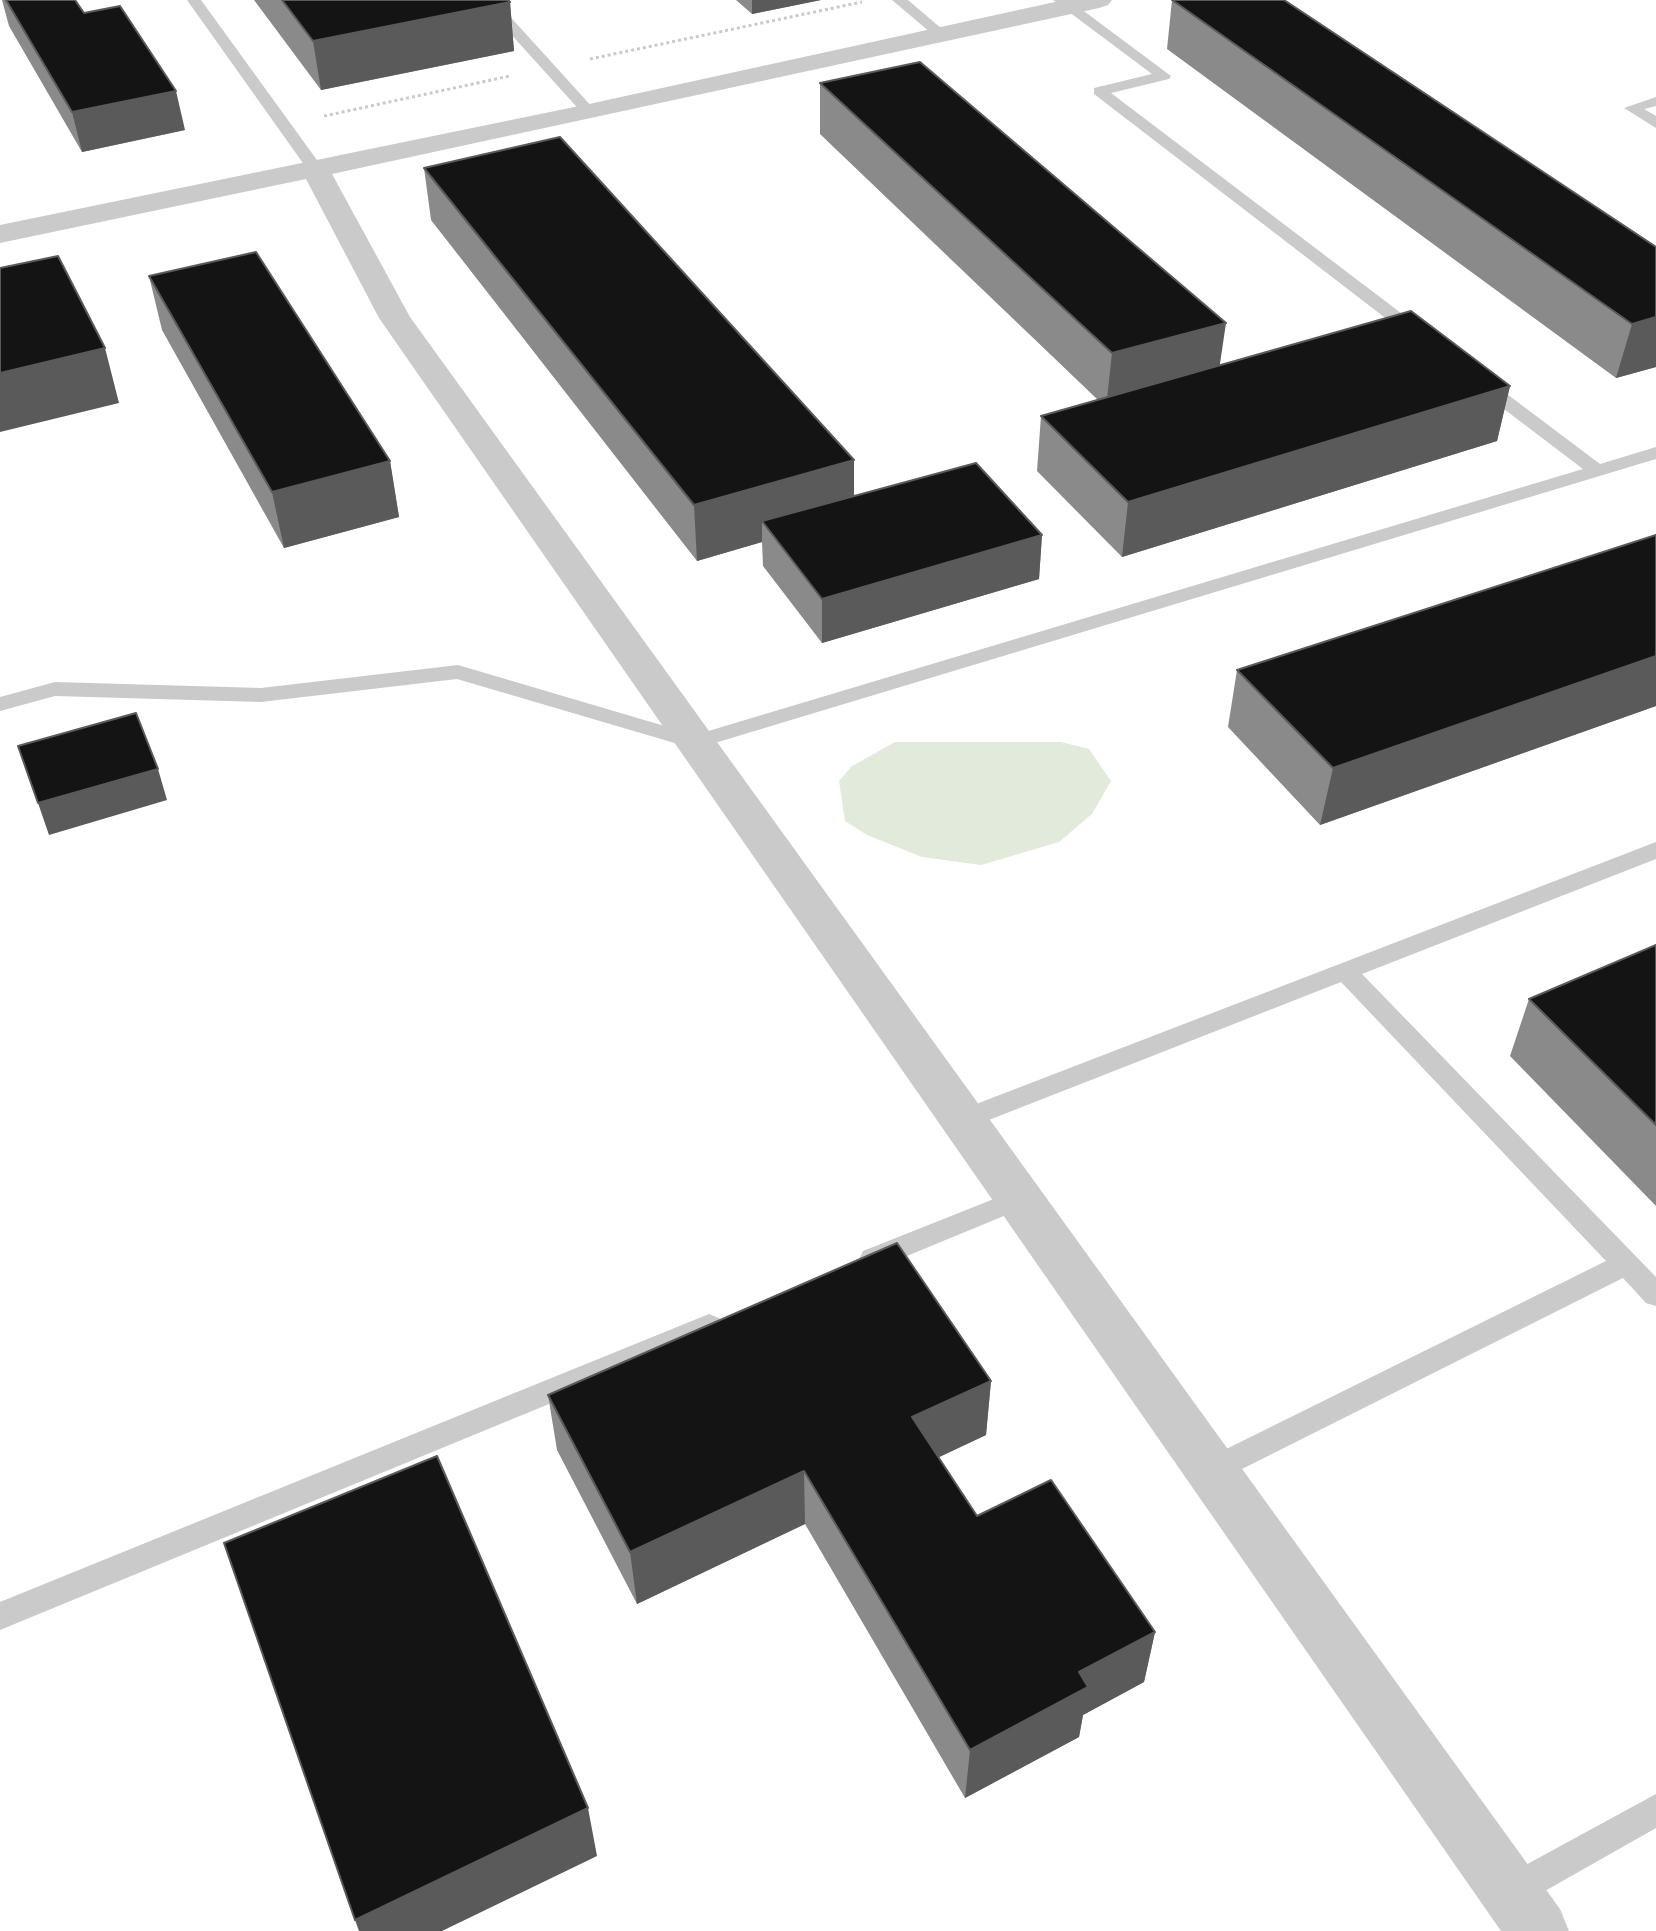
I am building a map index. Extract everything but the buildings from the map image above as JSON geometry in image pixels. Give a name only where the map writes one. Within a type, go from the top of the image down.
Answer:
[{"type":"street","points":[[0,234],[589,112],[942,35],[1064,3],[1099,0]]},
{"type":"street","points":[[316,170],[395,318],[1538,1931]]},
{"type":"lane","points":[[194,0],[316,170]]},
{"type":"lane","points":[[487,0],[589,112]]},
{"type":"lane","points":[[899,0],[942,35]]},
{"type":"lane","points":[[1064,3],[1164,76],[1099,91],[1435,348]]},
{"type":"lane","points":[[1656,101],[1632,108],[1656,123]]},
{"type":"lane","points":[[1473,376],[1597,471]]},
{"type":"lane","points":[[0,704],[55,689],[261,695],[458,672],[695,742],[1656,453]]},
{"type":"lane","points":[[962,1120],[1656,850]]},
{"type":"lane","points":[[1345,971],[1656,1295]]},
{"type":"lane","points":[[841,1272],[1019,1199]]},
{"type":"lane","points":[[1210,1471],[1626,1264]]},
{"type":"lane","points":[[0,1616],[738,1314]]},
{"type":"lane","points":[[1510,1892],[1656,1810]]},
{"type":"green space","points":[[895,742],[1061,742],[1089,749],[1111,781],[1092,814],[1059,842],[981,865],[922,857],[867,835],[845,821],[839,781],[852,766]]}]
